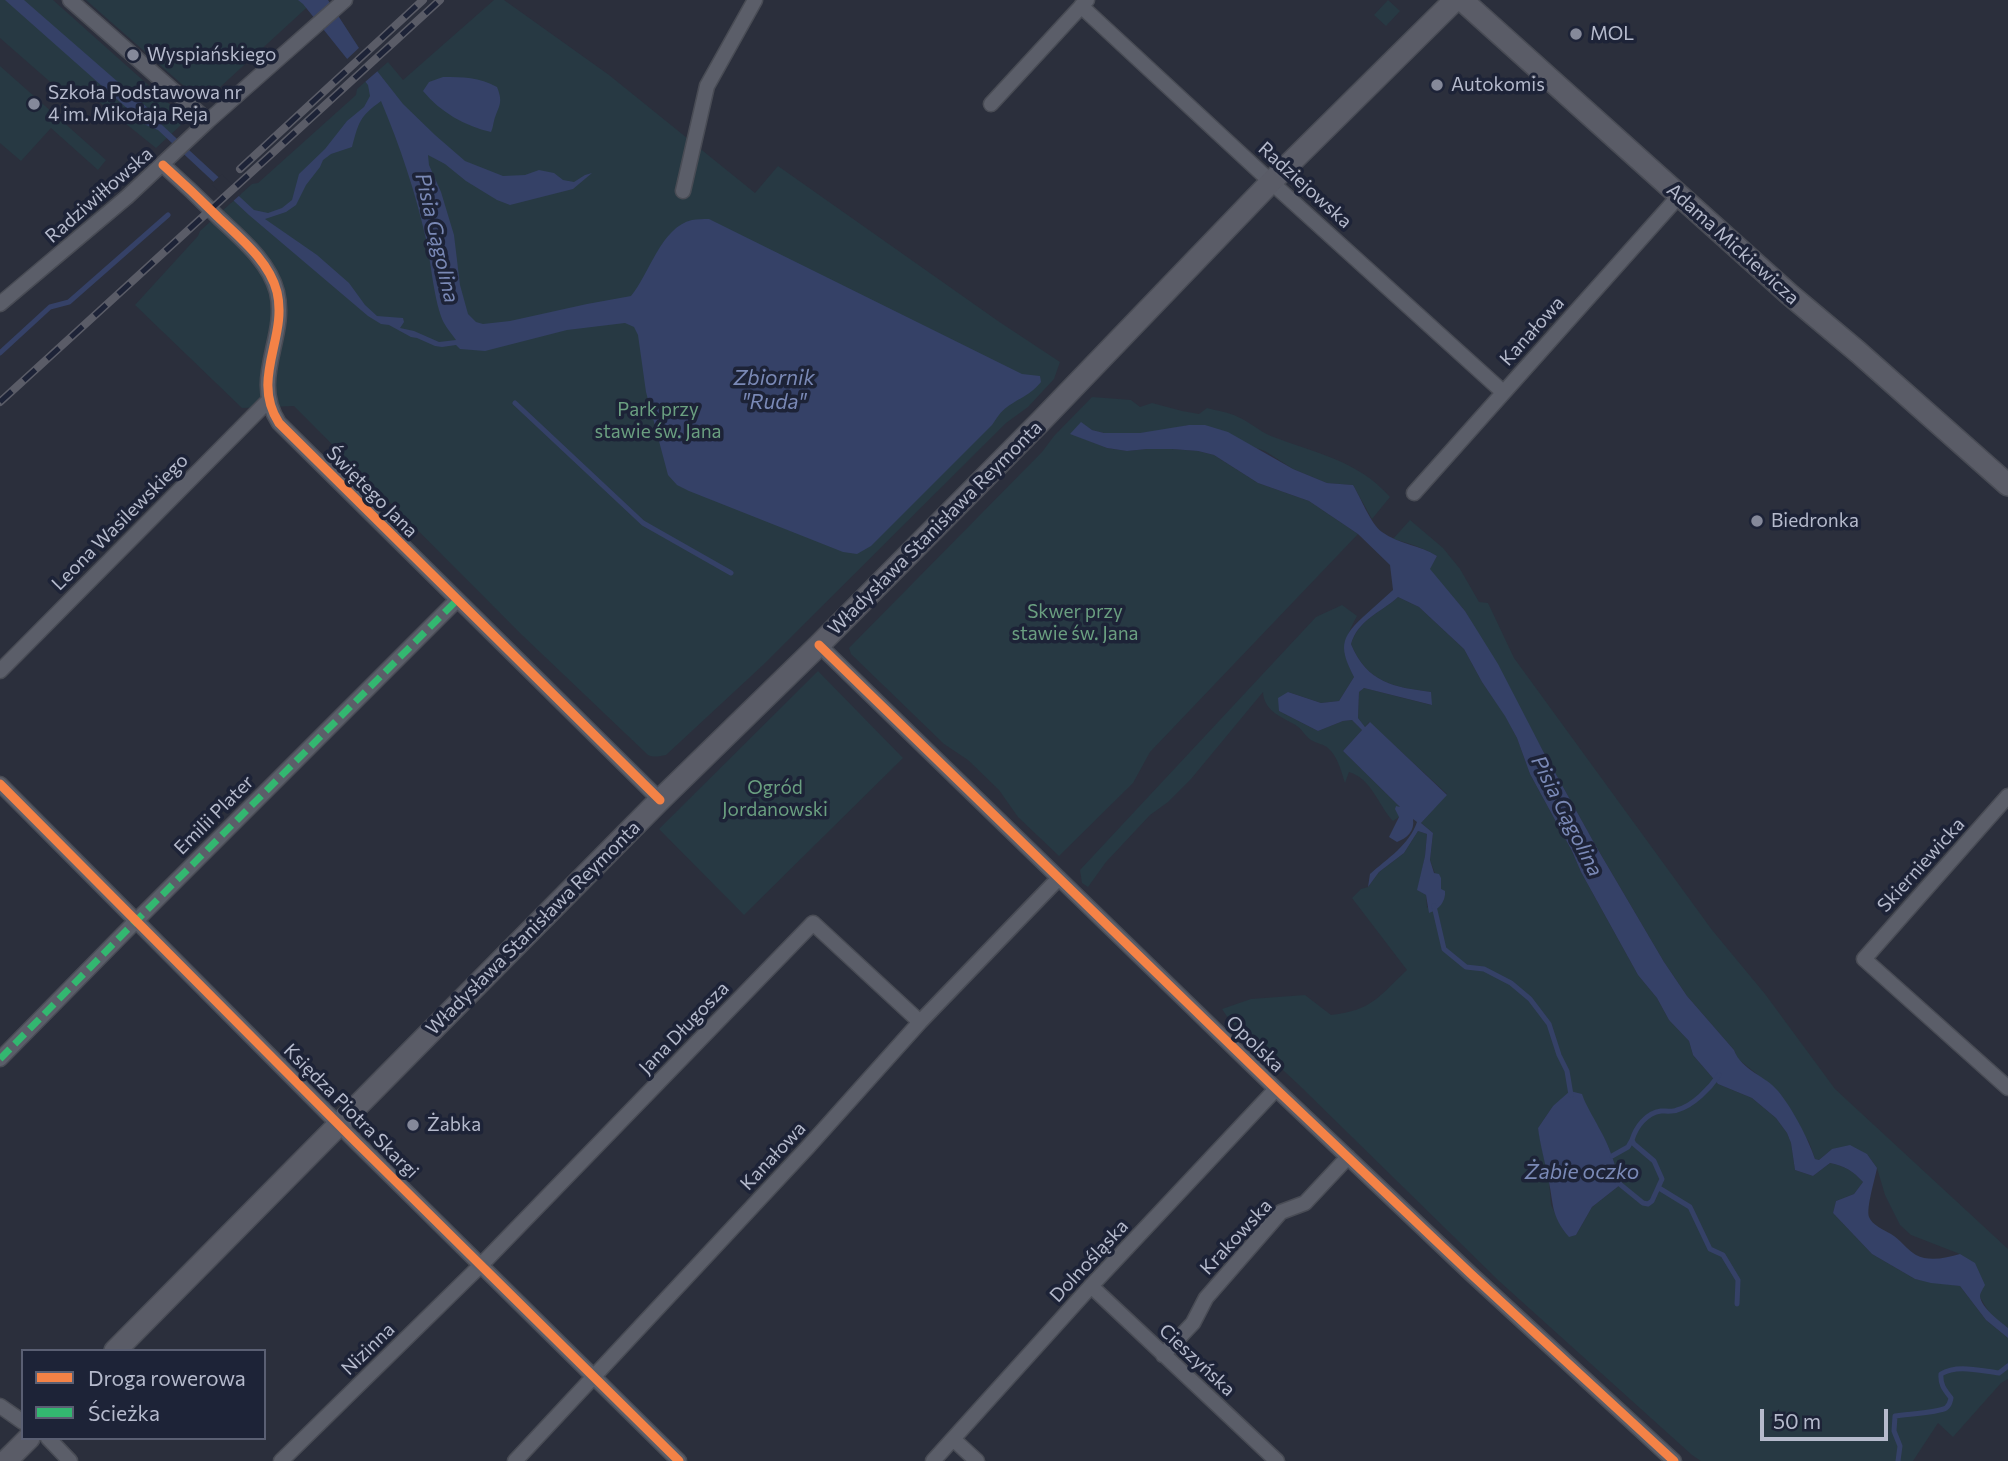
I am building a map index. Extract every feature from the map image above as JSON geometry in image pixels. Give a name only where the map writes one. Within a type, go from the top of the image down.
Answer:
[{"type":"main road","name":"Władysława Stanisława Reymonta","points":[[117,1349],[660,800],[819,645],[1041,421],[1271,182],[1455,0]]},
{"type":"main road","name":"Adama Mickiewicza","points":[[1462,0],[1679,196],[2008,485]]},
{"type":"main road","points":[[6,1461],[27,1440]]},
{"type":"street","points":[[70,0],[203,126]]},
{"type":"street","points":[[682,191],[707,86],[755,0]]},
{"type":"street","points":[[991,104],[1084,3]]},
{"type":"street","name":"Radziejowska","points":[[1084,3],[1271,182],[1503,392]]},
{"type":"street","name":"Radziwiłłowska","points":[[0,304],[177,153],[203,126],[341,4]]},
{"type":"street","points":[[163,165],[249,245],[272,278],[278,311],[268,381],[268,401]]},
{"type":"street","name":"Kanałowa","points":[[1414,493],[1679,196]]},
{"type":"street","name":"Świętego Jana","points":[[268,401],[279,423],[660,800]]},
{"type":"street","name":"Leona Wasilewskiego","points":[[0,670],[268,401]]},
{"type":"street","name":"Emilii Plater","points":[[0,1059],[457,600]]},
{"type":"street","name":"Opolska","points":[[819,645],[1276,1089],[1674,1461]]},
{"type":"street","name":"Księdza Piotra Skargi","points":[[0,784],[338,1124],[679,1461]]},
{"type":"street","name":"Skierniewicka","points":[[2008,796],[1864,959],[2008,1088]]},
{"type":"street","name":"Kanałowa","points":[[515,1461],[808,1147],[920,1022],[1059,878]]},
{"type":"street","name":"Jana Długosza","points":[[482,1264],[813,923],[920,1022]]},
{"type":"street","name":"Dolnośląska","points":[[933,1461],[1091,1286],[1276,1089]]},
{"type":"street","name":"Krakowska","points":[[1163,1355],[1193,1323],[1206,1297],[1281,1212],[1305,1203],[1348,1157]]},
{"type":"street","name":"Nizinna","points":[[281,1461],[482,1264]]},
{"type":"street","name":"Cieszyńska","points":[[1091,1286],[1277,1461]]},
{"type":"street","points":[[0,1406],[21,1421]]},
{"type":"street","points":[[953,1439],[976,1461]]},
{"type":"street","points":[[49,1440],[71,1461]]},
{"type":"green space","points":[[0,0],[53,0],[174,108],[173,117],[181,125],[156,148],[94,98],[64,94],[0,38]]},
{"type":"green space","points":[[86,0],[315,0],[218,89],[209,95],[197,96]]},
{"type":"green space","name":"Park przy stawie św. Jana","points":[[494,0],[504,0],[609,75],[755,193],[778,166],[1060,362],[1054,379],[1028,407],[1006,423],[763,665],[666,755],[648,755],[521,634],[294,406],[242,408],[135,305],[200,231],[356,95],[357,89],[388,62],[403,80]]},
{"type":"green space","points":[[1388,0],[1400,11],[1386,26],[1374,15]]},
{"type":"green space","points":[[0,66],[106,160],[98,170],[51,128],[21,161],[0,143]]},
{"type":"green space","name":"Skwer przy stawie św. Jana","points":[[1092,397],[1131,400],[1140,407],[1152,403],[1199,414],[1207,408],[1231,414],[1271,436],[1350,466],[1377,484],[1390,497],[1372,519],[1353,485],[1327,483],[1293,469],[1265,451],[1189,425],[1130,434],[1104,433],[1084,425],[1075,435],[1107,448],[1127,451],[1172,449],[1214,455],[1258,483],[1309,501],[1358,534],[1150,752],[1133,783],[1059,856],[1018,817],[999,790],[968,760],[944,744],[851,654],[849,648],[1042,452]]},
{"type":"green space","points":[[1410,520],[1443,548],[1460,569],[1479,602],[1488,603],[1514,658],[1712,930],[1765,994],[1835,1089],[2008,1249],[2008,1328],[1992,1317],[1960,1254],[1911,1235],[1900,1225],[1885,1195],[1877,1168],[1867,1154],[1832,1149],[1819,1160],[1815,1159],[1809,1142],[1768,1083],[1738,1059],[1734,1050],[1687,996],[1597,848],[1465,611],[1429,569],[1437,556],[1393,539]]},
{"type":"green space","points":[[1398,597],[1419,607],[1464,649],[1482,682],[1505,715],[1530,774],[1638,975],[1657,998],[1669,1020],[1689,1041],[1693,1055],[1718,1084],[1752,1098],[1776,1118],[1791,1143],[1795,1170],[1813,1176],[1830,1163],[1848,1170],[1863,1182],[1854,1194],[1836,1201],[1833,1213],[1872,1254],[1915,1279],[1960,1286],[1986,1320],[2008,1338],[2008,1379],[2001,1383],[1953,1437],[1938,1423],[1913,1461],[1701,1461],[1499,1281],[1230,1021],[1222,1009],[1251,999],[1305,995],[1331,1015],[1345,1013],[1374,1001],[1407,970],[1352,898],[1361,889],[1368,887],[1379,872],[1404,853],[1418,831],[1427,834],[1418,890],[1426,895],[1427,908],[1441,890],[1430,860],[1433,833],[1421,823],[1447,794],[1369,722],[1365,727],[1358,718],[1359,692],[1364,688],[1431,705],[1431,692],[1394,685],[1374,675],[1365,667],[1351,644],[1365,622]],"holes":[[[1585,1105],[1611,1154],[1620,1185],[1592,1207],[1576,1235],[1564,1231],[1551,1205],[1538,1128],[1553,1106]]]},
{"type":"green space","points":[[1342,605],[1357,616],[1346,646],[1347,660],[1354,677],[1339,701],[1321,703],[1288,692],[1279,711],[1318,731],[1352,720],[1362,730],[1343,751],[1400,807],[1399,817],[1393,821],[1369,786],[1357,775],[1349,772],[1345,783],[1339,764],[1331,752],[1311,740],[1297,726],[1280,717],[1267,704],[1263,692],[1191,779],[1168,802],[1150,815],[1106,862],[1088,887],[1082,883],[1080,870],[1316,617]]},
{"type":"green space","name":"Ogród Jordanowski","points":[[818,671],[903,758],[744,915],[659,829]]},
{"type":"water","name":"Zbiornik \"Ruda\"","points":[[5,0],[24,0],[157,116],[162,125],[254,210],[268,213],[282,208],[292,200],[299,174],[325,149],[347,121],[364,107],[370,96],[368,85],[298,0],[328,0],[359,48],[403,104],[465,161],[503,176],[525,175],[539,170],[574,182],[592,173],[573,189],[510,205],[497,200],[428,155],[429,165],[441,192],[454,235],[460,285],[468,314],[476,322],[483,324],[510,321],[631,296],[672,232],[681,224],[692,220],[709,219],[1022,374],[1040,376],[1041,382],[1003,411],[871,546],[857,554],[843,552],[677,485],[668,475],[646,392],[638,335],[634,327],[625,323],[567,330],[485,351],[460,349],[456,345],[435,346],[411,337],[368,316],[249,215],[158,130],[146,125]],"holes":[[[381,101],[417,204],[441,315],[456,340],[439,342],[400,328],[404,322],[403,318],[377,316],[349,283],[317,255],[265,219],[286,212],[296,205],[323,160],[331,154],[352,147],[361,121],[368,111]]]},
{"type":"water","points":[[443,77],[477,79],[497,87],[500,101],[491,132],[454,117],[423,91],[429,82]]},
{"type":"water","name":"Pisia Gągolina","points":[[1081,422],[1092,430],[1104,433],[1140,433],[1189,425],[1205,425],[1228,432],[1293,469],[1327,483],[1353,485],[1370,517],[1382,532],[1437,556],[1430,569],[1465,611],[1498,664],[1597,848],[1687,996],[1742,1063],[1778,1091],[1799,1124],[1815,1159],[1819,1160],[1832,1149],[1850,1145],[1867,1154],[1877,1168],[1869,1207],[1869,1217],[1873,1222],[1921,1257],[1938,1259],[1960,1254],[1975,1263],[1985,1285],[1980,1295],[1981,1301],[1991,1314],[2008,1328],[2008,1338],[1986,1320],[1960,1286],[1915,1279],[1872,1254],[1833,1213],[1836,1201],[1854,1194],[1863,1182],[1848,1170],[1830,1163],[1813,1176],[1795,1170],[1791,1143],[1776,1118],[1752,1098],[1718,1084],[1693,1055],[1689,1041],[1669,1020],[1657,998],[1638,975],[1530,774],[1517,738],[1464,649],[1419,607],[1398,597],[1364,623],[1351,644],[1365,667],[1374,675],[1394,685],[1431,692],[1432,705],[1364,688],[1359,692],[1358,718],[1365,727],[1370,722],[1447,795],[1421,823],[1433,833],[1430,860],[1434,873],[1441,878],[1441,889],[1445,891],[1445,895],[1441,905],[1429,913],[1426,895],[1417,890],[1427,834],[1418,831],[1404,853],[1379,872],[1368,887],[1370,874],[1409,838],[1417,822],[1413,819],[1411,830],[1401,840],[1397,842],[1389,837],[1399,817],[1396,806],[1400,807],[1343,751],[1362,730],[1352,720],[1318,731],[1279,711],[1278,698],[1288,692],[1321,703],[1339,701],[1354,677],[1344,652],[1346,638],[1355,625],[1393,590],[1390,565],[1358,534],[1309,501],[1258,483],[1214,455],[1172,449],[1127,451],[1107,448],[1070,434]]},
{"type":"water","name":"Żabie oczko","points":[[1570,1091],[1582,1094],[1609,1148],[1620,1185],[1592,1207],[1576,1235],[1569,1237],[1554,1209],[1538,1128],[1553,1106]]},
{"type":"pier","points":[[361,46],[380,69],[365,82],[346,60]]},
{"type":"pier","points":[[222,174],[241,194],[231,203],[211,184]]},
{"type":"waterway","points":[[0,353],[50,307],[69,302],[168,215]]},
{"type":"waterway","points":[[515,403],[643,523],[731,573]]},
{"type":"waterway","points":[[1434,906],[1444,949],[1466,967],[1484,969],[1511,983],[1530,999],[1549,1024],[1567,1071],[1571,1095]]},
{"type":"waterway","points":[[1616,1181],[1643,1203],[1652,1201],[1662,1179],[1654,1161],[1634,1144],[1632,1140],[1636,1130],[1642,1121],[1656,1112],[1675,1111],[1689,1105],[1706,1091],[1719,1075]]},
{"type":"waterway","points":[[1612,1156],[1628,1147],[1632,1140]]},
{"type":"waterway","points":[[1659,1188],[1690,1207],[1710,1249],[1723,1255],[1738,1280],[1737,1304]]},
{"type":"waterway","points":[[1898,1461],[1900,1446],[1894,1431],[1895,1416],[1942,1410],[1947,1407],[1951,1398],[1942,1384],[1941,1374],[1954,1369],[1999,1373],[2008,1366]]},
{"type":"railway","points":[[240,169],[423,0]]},
{"type":"railway","points":[[0,402],[440,0]]},
{"type":"marked path","points":[[0,1059],[457,600]]},
{"type":"cycle path","points":[[163,165],[244,242],[261,260],[273,281],[279,309],[268,390],[271,406],[279,423],[660,800]]},
{"type":"cycle path","points":[[819,645],[1276,1089],[1674,1461]]},
{"type":"cycle path","points":[[0,784],[357,1143],[679,1461]]},
{"type":"place","name":"MOL","points":[[1576,34]]},
{"type":"place","name":"Wyspiańskiego","points":[[133,55]]},
{"type":"place","name":"Autokomis","points":[[1437,85]]},
{"type":"place","name":"Szkoła Podstawowa nr 4 im. Mikołaja Reja","points":[[34,104]]},
{"type":"place","name":"Biedronka","points":[[1757,521]]},
{"type":"place","name":"Żabka","points":[[413,1125]]}]
